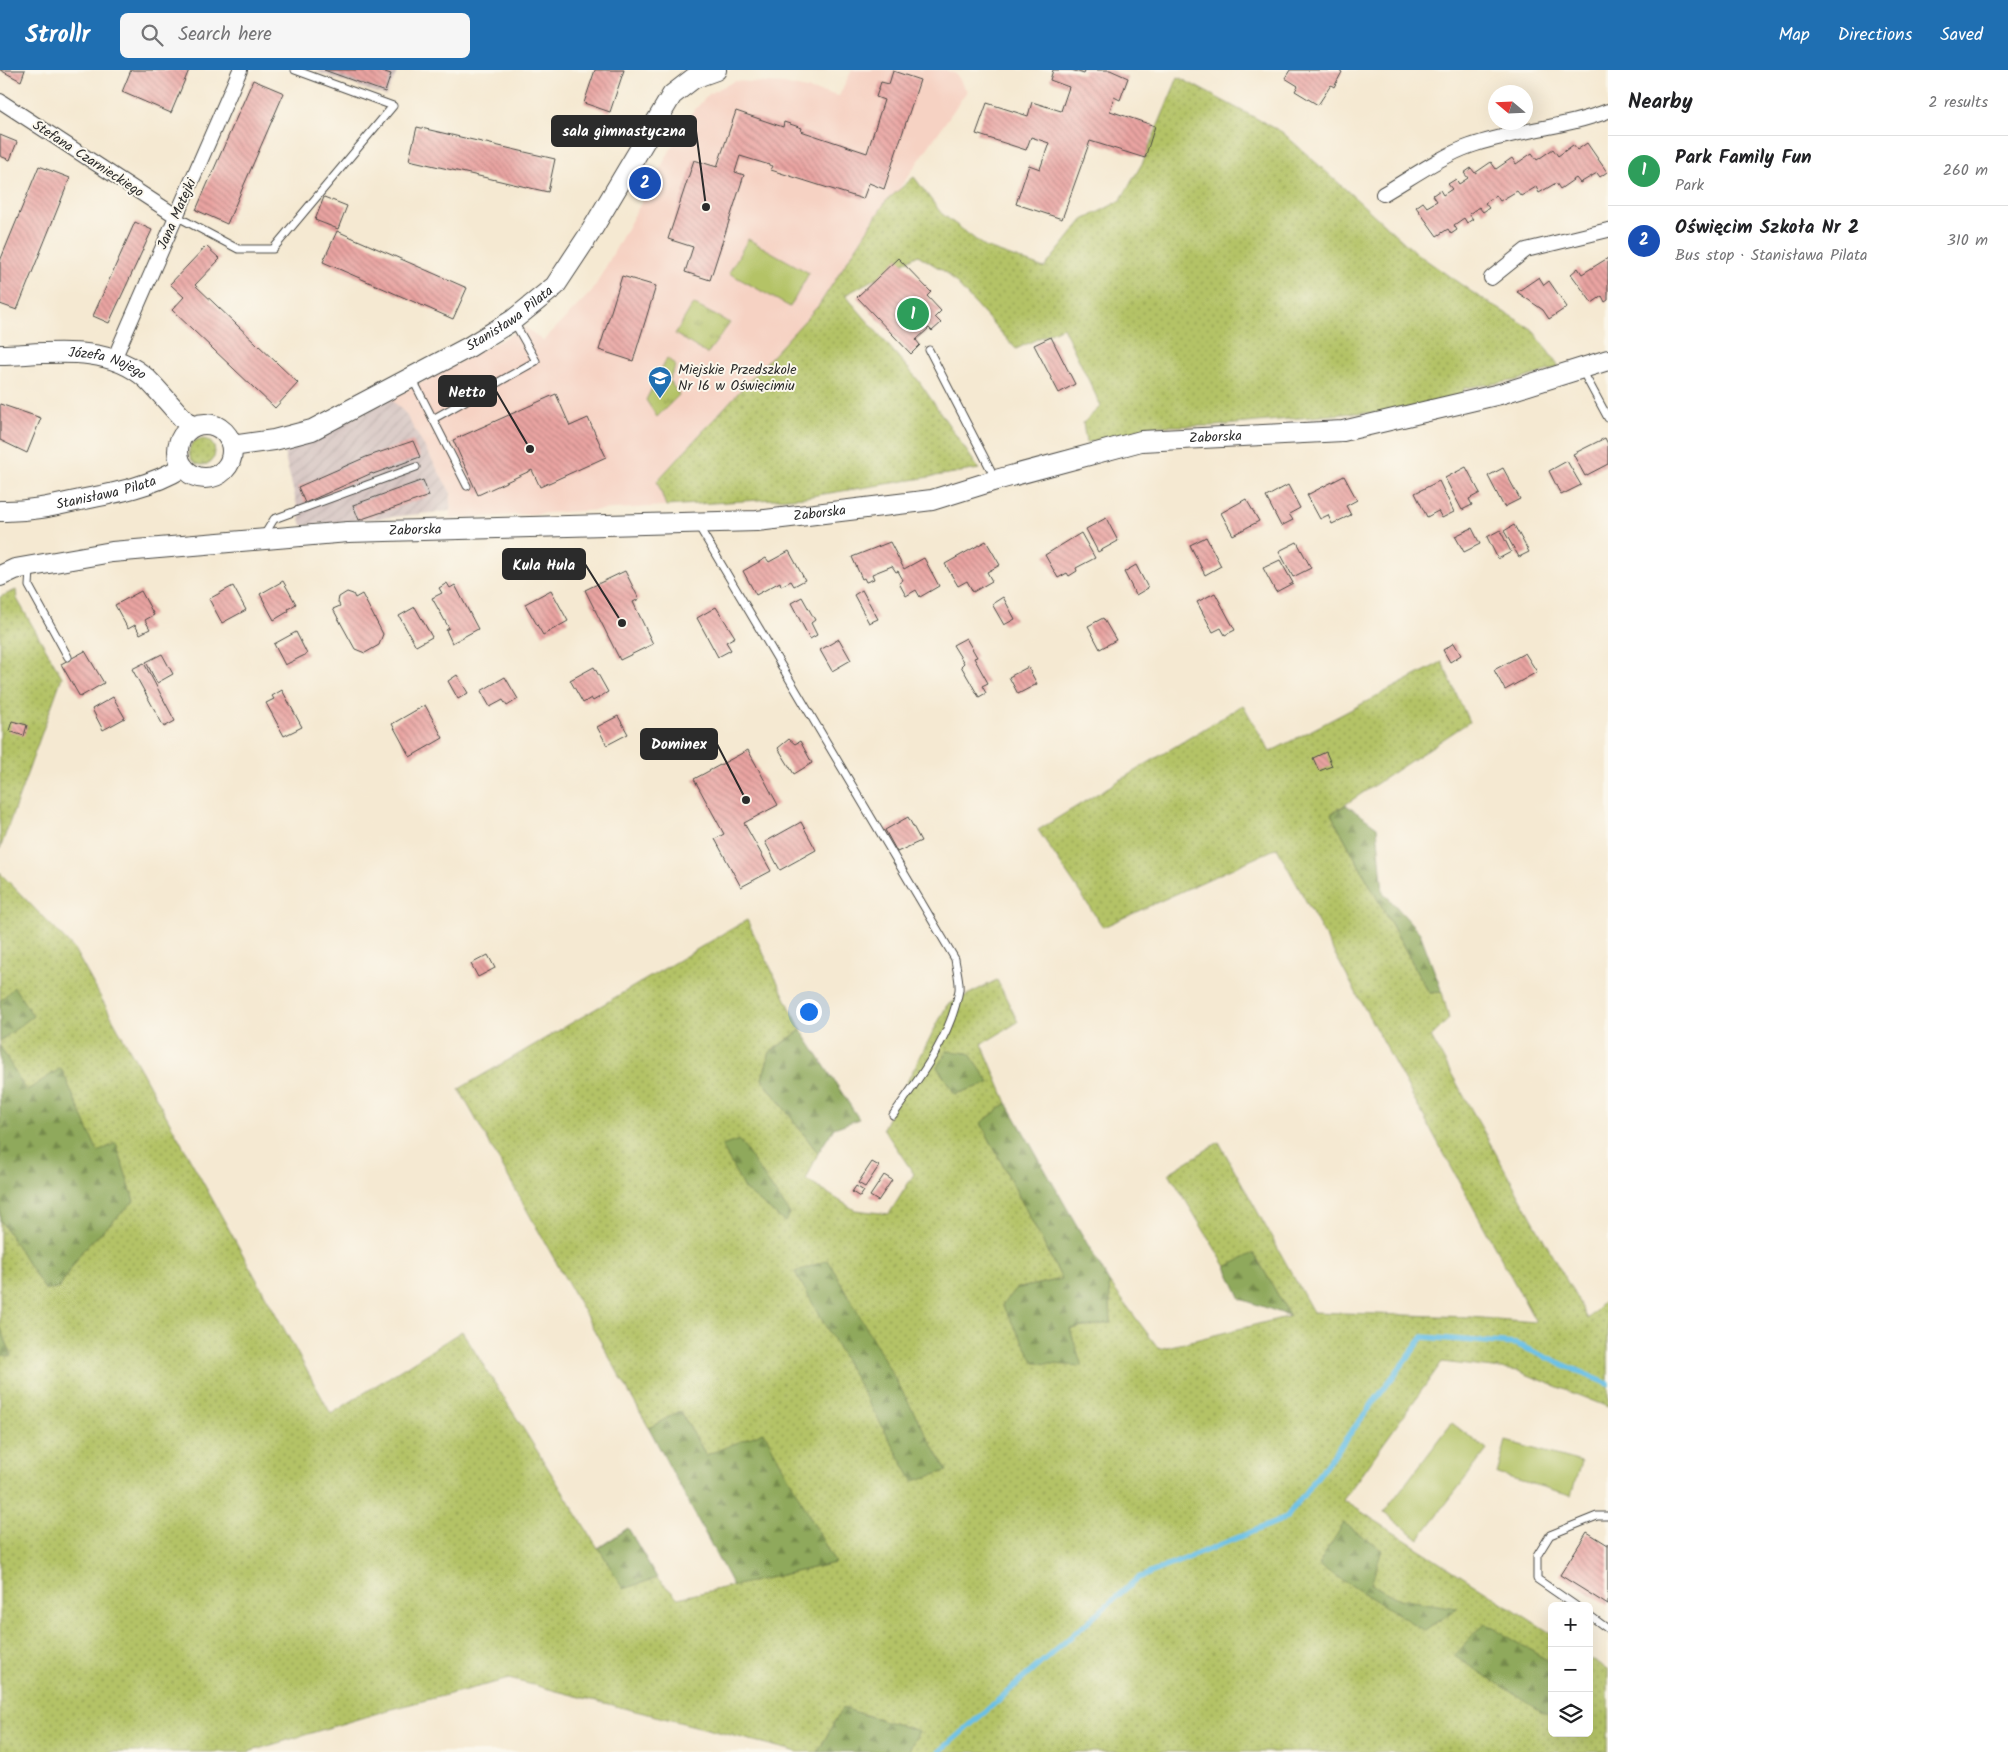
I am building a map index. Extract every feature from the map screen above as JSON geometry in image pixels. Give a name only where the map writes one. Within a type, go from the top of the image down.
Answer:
[{"type":"street","name":"Jana Matejki","points":[[114,359],[240,70]]},
{"type":"street","name":"Stanisława Pilata","points":[[232,446],[274,440],[312,430],[412,378],[513,320],[555,286],[590,233],[672,96],[692,74],[716,70]]},
{"type":"street","name":"Stefana Czarnieckiego","points":[[0,101],[176,216]]},
{"type":"street","points":[[1383,194],[1472,145],[1521,132],[1589,119],[1608,111]]},
{"type":"street","points":[[1491,278],[1526,250],[1608,230]]},
{"type":"street","name":"Józefa Nojego","points":[[0,355],[89,353],[114,359],[146,378],[191,427]]},
{"type":"street","name":"Zaborska","points":[[11,569],[112,552],[348,532],[757,521],[932,500],[996,480],[1141,441],[1343,430],[1500,394],[1608,360]]},
{"type":"street","points":[[208,423],[216,426],[229,437],[232,446],[229,463],[216,476],[198,477],[183,467],[178,450],[184,433],[191,427],[208,423]]},
{"type":"street","name":"Stanisława Pilata","points":[[0,511],[24,512],[128,490],[165,478],[183,467]]},
{"type":"street","name":"Stanisława Pilata","points":[[0,526],[24,512]]},
{"type":"lane","points":[[176,216],[238,249],[273,249],[393,106],[295,70]]},
{"type":"lane","points":[[433,419],[536,360],[513,320]]},
{"type":"lane","points":[[929,350],[996,480]]},
{"type":"lane","points":[[1581,368],[1608,418]]},
{"type":"lane","points":[[412,378],[468,486]]},
{"type":"lane","points":[[262,539],[274,519],[416,467]]},
{"type":"lane","points":[[696,522],[955,959],[959,988],[947,1030],[926,1068],[893,1115]]},
{"type":"lane","points":[[11,569],[29,586],[68,656]]},
{"type":"lane","points":[[1570,1602],[1538,1579],[1537,1556],[1550,1535],[1597,1516],[1608,1516]]},
{"type":"lane","points":[[1593,1618],[1608,1629]]},
{"type":"shaded area","points":[[318,70],[398,70],[386,96],[317,72]]},
{"type":"shaded area","points":[[852,70],[946,70],[956,74],[967,91],[819,305],[657,480],[666,506],[450,519],[451,493],[391,399],[525,327],[543,341],[593,290],[689,116],[710,93],[735,81],[783,84],[839,96]]},
{"type":"shaded area","points":[[391,399],[405,413],[451,493],[450,511],[302,526],[284,453]]},
{"type":"green space","points":[[1178,77],[1282,132],[1416,253],[1476,295],[1532,329],[1559,367],[1519,380],[1464,388],[1463,396],[1384,413],[1353,413],[1215,426],[1157,426],[1086,443],[1083,423],[1101,406],[1063,327],[1016,349],[947,273],[918,255],[845,295],[918,380],[979,469],[805,497],[666,506],[657,481],[819,305],[886,201],[914,177],[941,213],[985,247],[1044,268],[1083,220],[1120,201],[1143,162]]},
{"type":"green space","points":[[748,239],[809,273],[790,307],[729,273]]},
{"type":"green space","points":[[693,304],[730,323],[707,354],[675,334]]},
{"type":"green space","points":[[667,358],[676,366],[669,380],[679,395],[657,417],[646,400]]},
{"type":"green space","points":[[202,439],[211,443],[215,452],[211,461],[202,465],[193,461],[189,452],[193,443]]},
{"type":"green space","points":[[16,590],[17,599],[62,677],[0,849],[0,597]]},
{"type":"green space","points":[[1442,662],[1469,722],[1331,814],[1429,993],[1442,992],[1449,1019],[1431,1037],[1588,1319],[1608,1297],[1608,1407],[1518,1371],[1442,1362],[1343,1500],[1548,1631],[1548,1737],[1593,1737],[1593,1661],[1608,1670],[1608,1752],[908,1752],[919,1731],[842,1708],[818,1752],[798,1752],[509,1679],[391,1709],[248,1752],[0,1752],[0,873],[74,949],[331,1414],[462,1331],[598,1548],[628,1528],[657,1578],[678,1598],[834,1563],[706,1455],[680,1411],[649,1428],[459,1089],[747,920],[801,1030],[770,1052],[762,1079],[818,1153],[806,1180],[855,1210],[889,1214],[914,1174],[883,1128],[947,1005],[997,980],[1018,1022],[982,1044],[1007,1103],[981,1123],[1062,1279],[1015,1289],[1070,1329],[1111,1323],[1109,1282],[1159,1349],[1290,1316],[1254,1254],[1226,1267],[1169,1173],[1219,1142],[1313,1312],[1469,1317],[1536,1322],[1277,848],[1103,927],[1038,830],[1243,705],[1270,752]]},
{"type":"green space","points":[[1346,805],[1377,827],[1383,892],[1420,933],[1442,992],[1429,993],[1331,814]]},
{"type":"green space","points":[[14,987],[33,1016],[0,1041],[0,1001]]},
{"type":"green space","points":[[801,1030],[859,1119],[834,1128],[818,1153],[762,1079],[770,1052]]},
{"type":"green space","points":[[0,1046],[26,1091],[61,1068],[98,1152],[116,1143],[134,1201],[82,1251],[59,1288],[45,1290],[0,1220]]},
{"type":"green space","points":[[947,1051],[969,1053],[990,1083],[955,1094],[937,1067]]},
{"type":"green space","points":[[1007,1103],[1109,1282],[1111,1323],[1070,1329],[1082,1366],[1035,1363],[1002,1305],[1015,1289],[1062,1279],[981,1123]]},
{"type":"green space","points":[[739,1140],[790,1214],[785,1222],[744,1189],[722,1146]]},
{"type":"green space","points":[[1254,1253],[1290,1316],[1241,1299],[1226,1267]]},
{"type":"green space","points":[[828,1260],[947,1471],[913,1481],[795,1272]]},
{"type":"green space","points":[[0,1326],[12,1356],[0,1355]]},
{"type":"green space","points":[[680,1411],[706,1455],[764,1432],[835,1563],[733,1586],[649,1428]]},
{"type":"green space","points":[[1452,1423],[1487,1450],[1419,1539],[1384,1512]]},
{"type":"green space","points":[[1506,1441],[1581,1462],[1571,1495],[1497,1474]]},
{"type":"green space","points":[[1344,1523],[1382,1550],[1371,1584],[1399,1599],[1457,1608],[1425,1631],[1318,1565]]},
{"type":"green space","points":[[628,1528],[657,1578],[623,1589],[599,1548]]},
{"type":"green space","points":[[1485,1623],[1548,1661],[1548,1715],[1454,1656]]},
{"type":"green space","points":[[842,1708],[919,1731],[908,1752],[818,1752]]},
{"type":"building","points":[[0,70],[25,70],[21,81]]},
{"type":"building","points":[[131,70],[189,70],[171,113],[122,92]]},
{"type":"building","points":[[324,70],[379,70],[391,74],[385,92]]},
{"type":"building","points":[[595,70],[624,70],[610,112],[584,103]]},
{"type":"building","points":[[1053,70],[1071,70],[1084,74],[1085,72],[1080,70],[1110,70],[1128,78],[1120,100],[1114,97],[1110,111],[1155,126],[1145,158],[1090,141],[1062,219],[1016,204],[1029,165],[1040,169],[1049,143],[1031,137],[1026,150],[976,134],[987,103],[1028,116],[1032,102],[1061,111],[1069,87],[1050,80]]},
{"type":"building","points":[[1290,70],[1339,70],[1342,72],[1334,87],[1331,85],[1318,105],[1295,91],[1298,86],[1285,78]]},
{"type":"building","points":[[893,71],[920,80],[884,189],[869,183],[863,199],[771,170],[773,166],[740,156],[735,172],[744,175],[710,280],[685,272],[693,247],[668,239],[694,160],[717,167],[736,111],[783,127],[784,122],[802,128],[801,131],[867,153],[884,100],[876,97],[881,82],[889,84]]},
{"type":"building","points":[[253,80],[284,93],[227,224],[196,210]]},
{"type":"building","points":[[417,127],[555,159],[548,192],[409,160]]},
{"type":"building","points":[[0,135],[17,142],[10,160],[0,156]]},
{"type":"building","points":[[1587,143],[1607,172],[1600,177],[1597,173],[1580,183],[1576,178],[1560,189],[1556,183],[1539,193],[1536,187],[1521,196],[1517,191],[1500,201],[1496,195],[1485,203],[1489,208],[1483,212],[1479,207],[1469,214],[1473,219],[1467,223],[1464,218],[1454,225],[1457,230],[1451,234],[1448,229],[1437,236],[1416,207],[1423,202],[1427,207],[1437,201],[1433,195],[1440,190],[1443,195],[1452,189],[1448,184],[1456,179],[1459,184],[1468,178],[1464,173],[1471,168],[1475,173],[1491,162],[1496,169],[1512,158],[1516,164],[1532,153],[1537,160],[1553,149],[1558,156],[1573,145],[1577,150]]},
{"type":"building","points":[[39,166],[70,178],[17,310],[0,304],[0,261]]},
{"type":"building","points":[[324,197],[347,206],[338,229],[315,220]]},
{"type":"building","points":[[135,222],[152,230],[109,323],[93,316]]},
{"type":"building","points":[[337,231],[467,288],[453,319],[323,262]]},
{"type":"building","points":[[206,246],[220,259],[195,285],[298,383],[275,408],[172,310],[184,297],[170,284]]},
{"type":"building","points":[[898,258],[931,292],[927,296],[941,311],[935,317],[941,323],[932,331],[929,328],[916,340],[920,345],[911,354],[857,297]]},
{"type":"building","points":[[1608,258],[1608,300],[1605,302],[1602,296],[1592,303],[1571,274],[1578,268],[1582,274]]},
{"type":"building","points":[[622,276],[656,286],[633,361],[599,350]]},
{"type":"building","points":[[1539,277],[1544,285],[1549,281],[1567,307],[1549,319],[1543,310],[1517,292]]},
{"type":"building","points":[[1051,337],[1075,384],[1059,393],[1034,345]]},
{"type":"building","points":[[556,394],[570,426],[588,418],[606,457],[540,487],[532,470],[478,495],[453,440]]},
{"type":"building","points":[[0,404],[41,418],[27,453],[0,440]]},
{"type":"building","points":[[1605,438],[1608,444],[1608,464],[1585,476],[1573,454]]},
{"type":"building","points":[[413,441],[420,457],[372,473],[305,503],[298,487],[366,457]]},
{"type":"building","points":[[1567,461],[1581,485],[1561,495],[1549,471]]},
{"type":"building","points":[[1466,467],[1480,493],[1469,499],[1472,505],[1462,510],[1445,478]]},
{"type":"building","points":[[1503,468],[1520,499],[1504,507],[1488,476]]},
{"type":"building","points":[[1344,476],[1357,500],[1346,506],[1351,515],[1332,524],[1328,515],[1320,519],[1307,495]]},
{"type":"building","points":[[423,480],[429,496],[359,520],[353,505]]},
{"type":"building","points":[[1439,481],[1454,512],[1442,518],[1438,511],[1427,517],[1415,493]]},
{"type":"building","points":[[1288,485],[1300,508],[1289,514],[1293,520],[1281,526],[1266,497]]},
{"type":"building","points":[[1246,499],[1259,521],[1233,535],[1221,513]]},
{"type":"building","points":[[1106,518],[1118,541],[1098,552],[1086,529]]},
{"type":"building","points":[[1514,525],[1529,552],[1519,557],[1504,531]]},
{"type":"building","points":[[1472,528],[1480,544],[1464,552],[1455,536]]},
{"type":"building","points":[[1500,530],[1511,552],[1498,559],[1487,537]]},
{"type":"building","points":[[1081,533],[1095,558],[1076,568],[1077,571],[1069,576],[1067,573],[1058,578],[1045,555]]},
{"type":"building","points":[[1206,537],[1221,566],[1205,575],[1190,545]]},
{"type":"building","points":[[986,541],[1000,565],[987,572],[992,581],[973,592],[967,581],[958,586],[945,564]]},
{"type":"building","points":[[890,542],[904,569],[924,558],[939,586],[920,597],[916,590],[906,596],[899,583],[903,580],[898,571],[896,572],[892,566],[872,574],[874,579],[866,582],[864,578],[862,579],[852,557]]},
{"type":"building","points":[[1297,542],[1311,568],[1293,577],[1279,551]]},
{"type":"building","points":[[789,551],[805,580],[794,586],[791,581],[781,586],[780,582],[756,595],[743,571],[766,558],[769,562]]},
{"type":"building","points":[[1280,560],[1293,583],[1276,592],[1263,568]]},
{"type":"building","points":[[1136,565],[1148,588],[1136,595],[1124,572]]},
{"type":"building","points":[[625,571],[639,599],[633,602],[653,644],[620,660],[585,590]]},
{"type":"building","points":[[283,581],[296,604],[288,609],[289,611],[274,620],[260,594]]},
{"type":"building","points":[[447,583],[450,588],[455,585],[478,629],[452,643],[446,630],[449,628],[432,598],[442,593],[439,588]]},
{"type":"building","points":[[233,586],[246,610],[222,623],[209,599]]},
{"type":"building","points":[[551,590],[568,621],[543,635],[525,604]]},
{"type":"building","points":[[862,590],[878,619],[869,623],[854,595]]},
{"type":"building","points":[[141,591],[154,615],[145,620],[150,629],[140,634],[135,625],[128,629],[115,605]]},
{"type":"building","points":[[347,592],[353,594],[355,598],[362,594],[383,634],[379,645],[365,653],[355,649],[333,609],[340,606],[338,602],[339,597]]},
{"type":"building","points":[[1215,593],[1235,630],[1225,635],[1221,628],[1213,632],[1197,602]]},
{"type":"building","points":[[802,597],[815,620],[811,623],[817,635],[810,639],[791,603]]},
{"type":"building","points":[[1003,597],[1015,619],[1004,625],[992,604]]},
{"type":"building","points":[[415,607],[432,637],[416,646],[399,616]]},
{"type":"building","points":[[716,607],[735,637],[726,642],[731,650],[718,657],[697,618]]},
{"type":"building","points":[[1103,618],[1116,640],[1100,649],[1088,626]]},
{"type":"building","points":[[296,632],[307,654],[285,665],[274,644]]},
{"type":"building","points":[[966,638],[977,657],[974,658],[988,683],[982,686],[986,693],[979,697],[961,666],[964,663],[953,645]]},
{"type":"building","points":[[839,639],[851,660],[832,671],[820,650]]},
{"type":"building","points":[[1454,643],[1461,655],[1450,662],[1443,650]]},
{"type":"building","points":[[85,651],[104,683],[80,697],[61,664]]},
{"type":"building","points":[[1525,653],[1537,672],[1505,690],[1494,670]]},
{"type":"building","points":[[162,654],[173,674],[157,683],[146,662]]},
{"type":"building","points":[[144,663],[175,721],[164,727],[132,669]]},
{"type":"building","points":[[594,667],[608,692],[593,701],[591,698],[583,703],[570,680]]},
{"type":"building","points":[[1028,667],[1037,684],[1018,694],[1009,677]]},
{"type":"building","points":[[457,675],[468,693],[458,699],[448,681]]},
{"type":"building","points":[[505,677],[518,699],[507,706],[503,700],[490,707],[481,691]]},
{"type":"building","points":[[282,690],[302,727],[284,736],[266,703],[274,699],[272,696]]},
{"type":"building","points":[[113,697],[125,718],[103,730],[92,709]]},
{"type":"building","points":[[425,705],[443,738],[410,757],[392,724]]},
{"type":"building","points":[[618,716],[628,734],[607,745],[597,727]]},
{"type":"building","points":[[12,721],[27,725],[24,736],[9,731]]},
{"type":"building","points":[[789,739],[795,744],[800,741],[812,763],[794,774],[778,748]]},
{"type":"building","points":[[748,750],[778,805],[744,823],[771,871],[741,887],[715,839],[724,834],[694,779]]},
{"type":"building","points":[[1326,752],[1332,766],[1319,771],[1313,758]]},
{"type":"building","points":[[908,817],[921,841],[897,852],[885,830]]},
{"type":"building","points":[[801,822],[816,850],[780,870],[765,842]]},
{"type":"building","points":[[488,955],[495,968],[478,977],[471,964]]},
{"type":"building","points":[[872,1162],[879,1166],[865,1187],[858,1183]]},
{"type":"building","points":[[884,1175],[892,1180],[878,1201],[870,1196]]},
{"type":"building","points":[[856,1186],[864,1191],[860,1197],[852,1192]]},
{"type":"building","points":[[1587,1532],[1608,1545],[1608,1605],[1560,1575]]},
{"type":"waterway","points":[[939,1752],[1138,1578],[1286,1518],[1423,1337],[1516,1344],[1608,1384]]},
{"type":"place","name":"Oświęcim Szkoła Nr 2","points":[[645,183]]},
{"type":"place","name":"sala gimnastyczna","points":[[706,207]]},
{"type":"place","name":"Park Family Fun","points":[[913,314]]},
{"type":"place","name":"Miejskie Przedszkole Nr 16 w Oświęcimiu","points":[[660,399]]},
{"type":"place","name":"Netto","points":[[530,449]]},
{"type":"place","name":"Kula Hula","points":[[622,623]]},
{"type":"place","name":"Dominex","points":[[746,800]]}]
